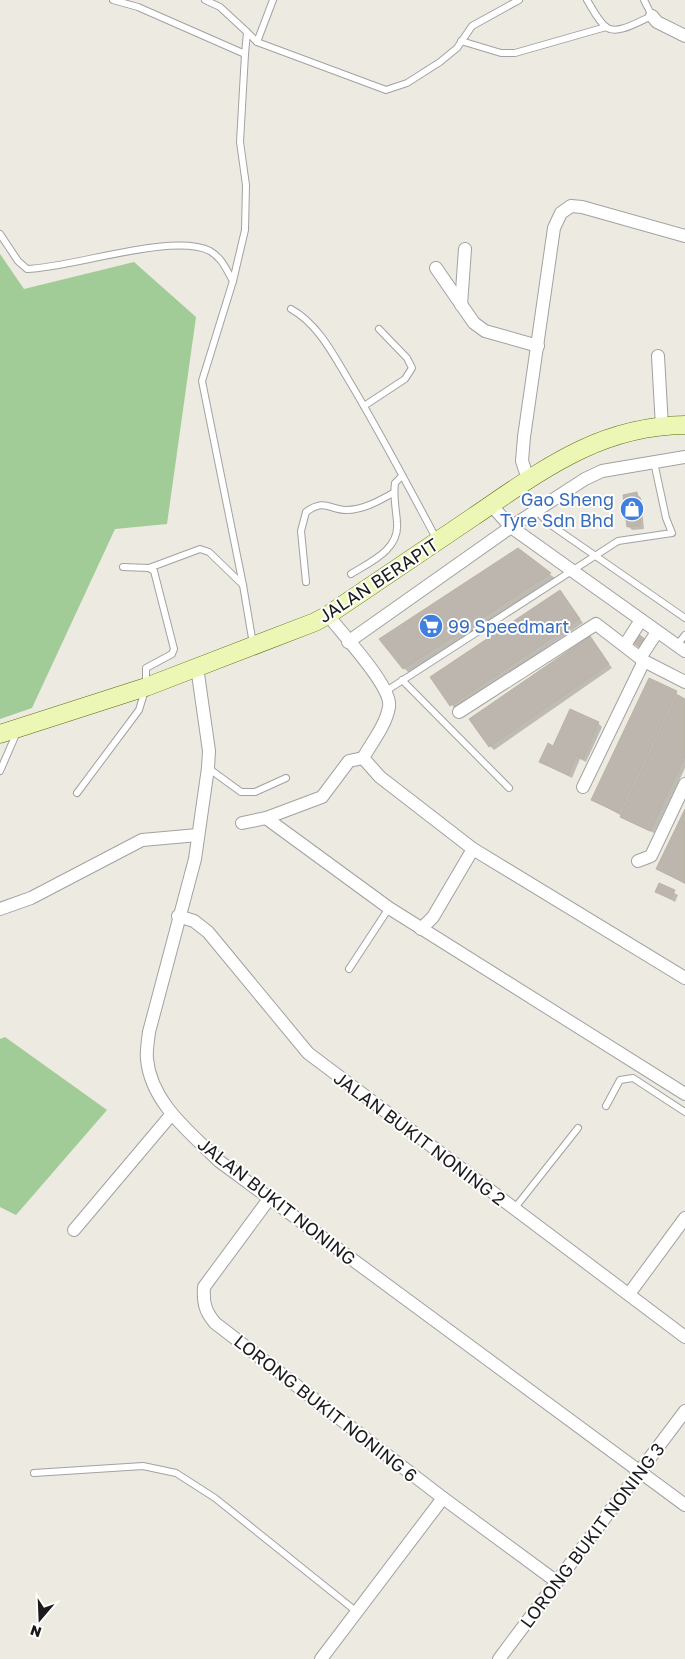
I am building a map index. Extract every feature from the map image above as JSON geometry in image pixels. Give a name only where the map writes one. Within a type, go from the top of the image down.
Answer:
[{"type":"main road","name":"JALAN BERAPIT","points":[[0,734],[146,687],[328,616],[528,479],[594,443],[619,434],[685,425]]},
{"type":"street","points":[[652,16],[657,22],[685,36]]},
{"type":"street","points":[[528,479],[522,461],[554,228],[561,213],[571,206],[685,236]]},
{"type":"street","points":[[461,305],[465,249]]},
{"type":"street","points":[[436,268],[474,323],[485,331],[538,346]]},
{"type":"street","points":[[658,356],[662,427]]},
{"type":"street","points":[[348,642],[511,528],[585,479],[602,471],[685,457]]},
{"type":"street","points":[[491,505],[511,528],[681,648]]},
{"type":"street","points":[[242,824],[266,818],[322,797],[349,761],[363,758],[386,717],[390,704],[383,683],[328,616]]},
{"type":"street","points":[[625,645],[641,620]]},
{"type":"street","points":[[459,712],[590,626],[596,624],[642,659],[685,682]]},
{"type":"street","points":[[583,787],[642,659],[657,632]]},
{"type":"street","name":"JALAN BUKIT NONING","points":[[197,667],[209,751],[208,768],[195,859],[178,916],[149,1032],[147,1060],[154,1086],[171,1115],[219,1160],[269,1199],[489,1358],[639,1472],[685,1504]]},
{"type":"street","points":[[363,758],[380,777],[473,849],[685,978]]},
{"type":"street","points":[[638,862],[651,856],[685,784]]},
{"type":"street","points":[[266,818],[389,908],[681,1092]]},
{"type":"street","points":[[0,909],[31,898],[142,840],[198,835]]},
{"type":"street","points":[[421,928],[432,917],[473,849]]},
{"type":"street","name":"JALAN BUKIT NONING 2","points":[[178,916],[194,921],[208,932],[308,1053],[685,1337]]},
{"type":"street","points":[[74,1230],[171,1115]]},
{"type":"street","name":"LORONG BUKIT NONING 6","points":[[269,1199],[204,1287],[203,1301],[206,1312],[215,1323],[443,1498],[557,1582]]},
{"type":"street","points":[[629,1294],[685,1218]]},
{"type":"street","name":"LORONG BUKIT NONING 3","points":[[499,1659],[685,1411]]},
{"type":"street","points":[[322,1659],[443,1498]]},
{"type":"lane","points":[[113,0],[138,7],[245,54]]},
{"type":"lane","points":[[205,0],[220,7],[257,42],[386,90],[423,74],[440,62],[461,42],[472,26],[519,0]]},
{"type":"lane","points":[[257,42],[272,0]]},
{"type":"lane","points":[[587,0],[606,27]]},
{"type":"lane","points":[[461,42],[501,53],[515,53],[606,27],[620,29],[652,16],[644,0]]},
{"type":"lane","points":[[247,32],[240,142],[246,185],[245,230],[233,281],[202,381],[243,585],[253,645]]},
{"type":"lane","points":[[0,234],[18,262],[28,269],[41,269],[106,256],[193,245],[210,252],[221,260],[233,281]]},
{"type":"lane","points":[[292,309],[303,316],[328,346],[364,406],[437,541]]},
{"type":"lane","points":[[364,406],[405,379],[412,368],[407,358],[379,329]]},
{"type":"lane","points":[[386,691],[618,541],[672,533],[666,518],[654,462]]},
{"type":"lane","points":[[351,574],[385,553],[393,543],[398,523],[393,493],[394,482],[402,476]]},
{"type":"lane","points":[[306,582],[301,531],[306,512],[323,505],[332,505],[344,510],[356,509],[378,502],[393,493]]},
{"type":"lane","points":[[537,511],[548,523],[685,618]]},
{"type":"lane","points":[[123,567],[149,568],[200,549],[209,552],[243,585]]},
{"type":"lane","points":[[77,793],[139,710],[146,687],[146,668],[172,654],[174,649],[154,571],[149,568]]},
{"type":"lane","points":[[681,648],[685,635]]},
{"type":"lane","points":[[402,680],[508,788]]},
{"type":"lane","points":[[0,771],[19,728]]},
{"type":"lane","points":[[208,768],[241,792],[255,792],[286,778]]},
{"type":"lane","points":[[349,969],[389,908]]},
{"type":"lane","points":[[606,1106],[620,1080],[633,1078],[685,1112]]},
{"type":"lane","points":[[669,1102],[681,1092]]},
{"type":"lane","points":[[514,1209],[578,1128]]},
{"type":"lane","points":[[34,1472],[143,1466],[176,1473],[216,1498],[357,1612]]},
{"type":"green space","points":[[0,254],[24,289],[134,262],[196,317],[167,524],[115,529],[32,708],[0,719]]},
{"type":"green space","points":[[5,1037],[107,1110],[16,1215],[0,1207],[0,1039]]},
{"type":"building","name":"Gao Sheng Tyre Sdn Bhd","points":[[637,492],[641,525],[627,527],[623,495]]},
{"type":"building","points":[[518,548],[551,573],[403,669],[379,639]]},
{"type":"building","points":[[560,590],[580,619],[450,706],[430,677]]},
{"type":"building","points":[[638,634],[645,639],[639,647],[632,642]]},
{"type":"building","points":[[590,636],[609,664],[489,747],[469,719]]},
{"type":"building","points":[[649,678],[677,691],[619,813],[591,800]]},
{"type":"building","points":[[678,695],[685,699],[685,756],[650,831],[620,817]]},
{"type":"building","points":[[570,709],[599,722],[583,759],[576,756],[568,775],[539,762],[548,743],[553,746]]},
{"type":"building","points":[[685,809],[685,883],[656,869]]},
{"type":"building","points":[[659,883],[675,890],[671,899],[655,892]]},
{"type":"place","name":"Gao Sheng Tyre Sdn Bhd","points":[[632,509]]},
{"type":"place","name":"99 Speedmart","points":[[431,626]]}]
